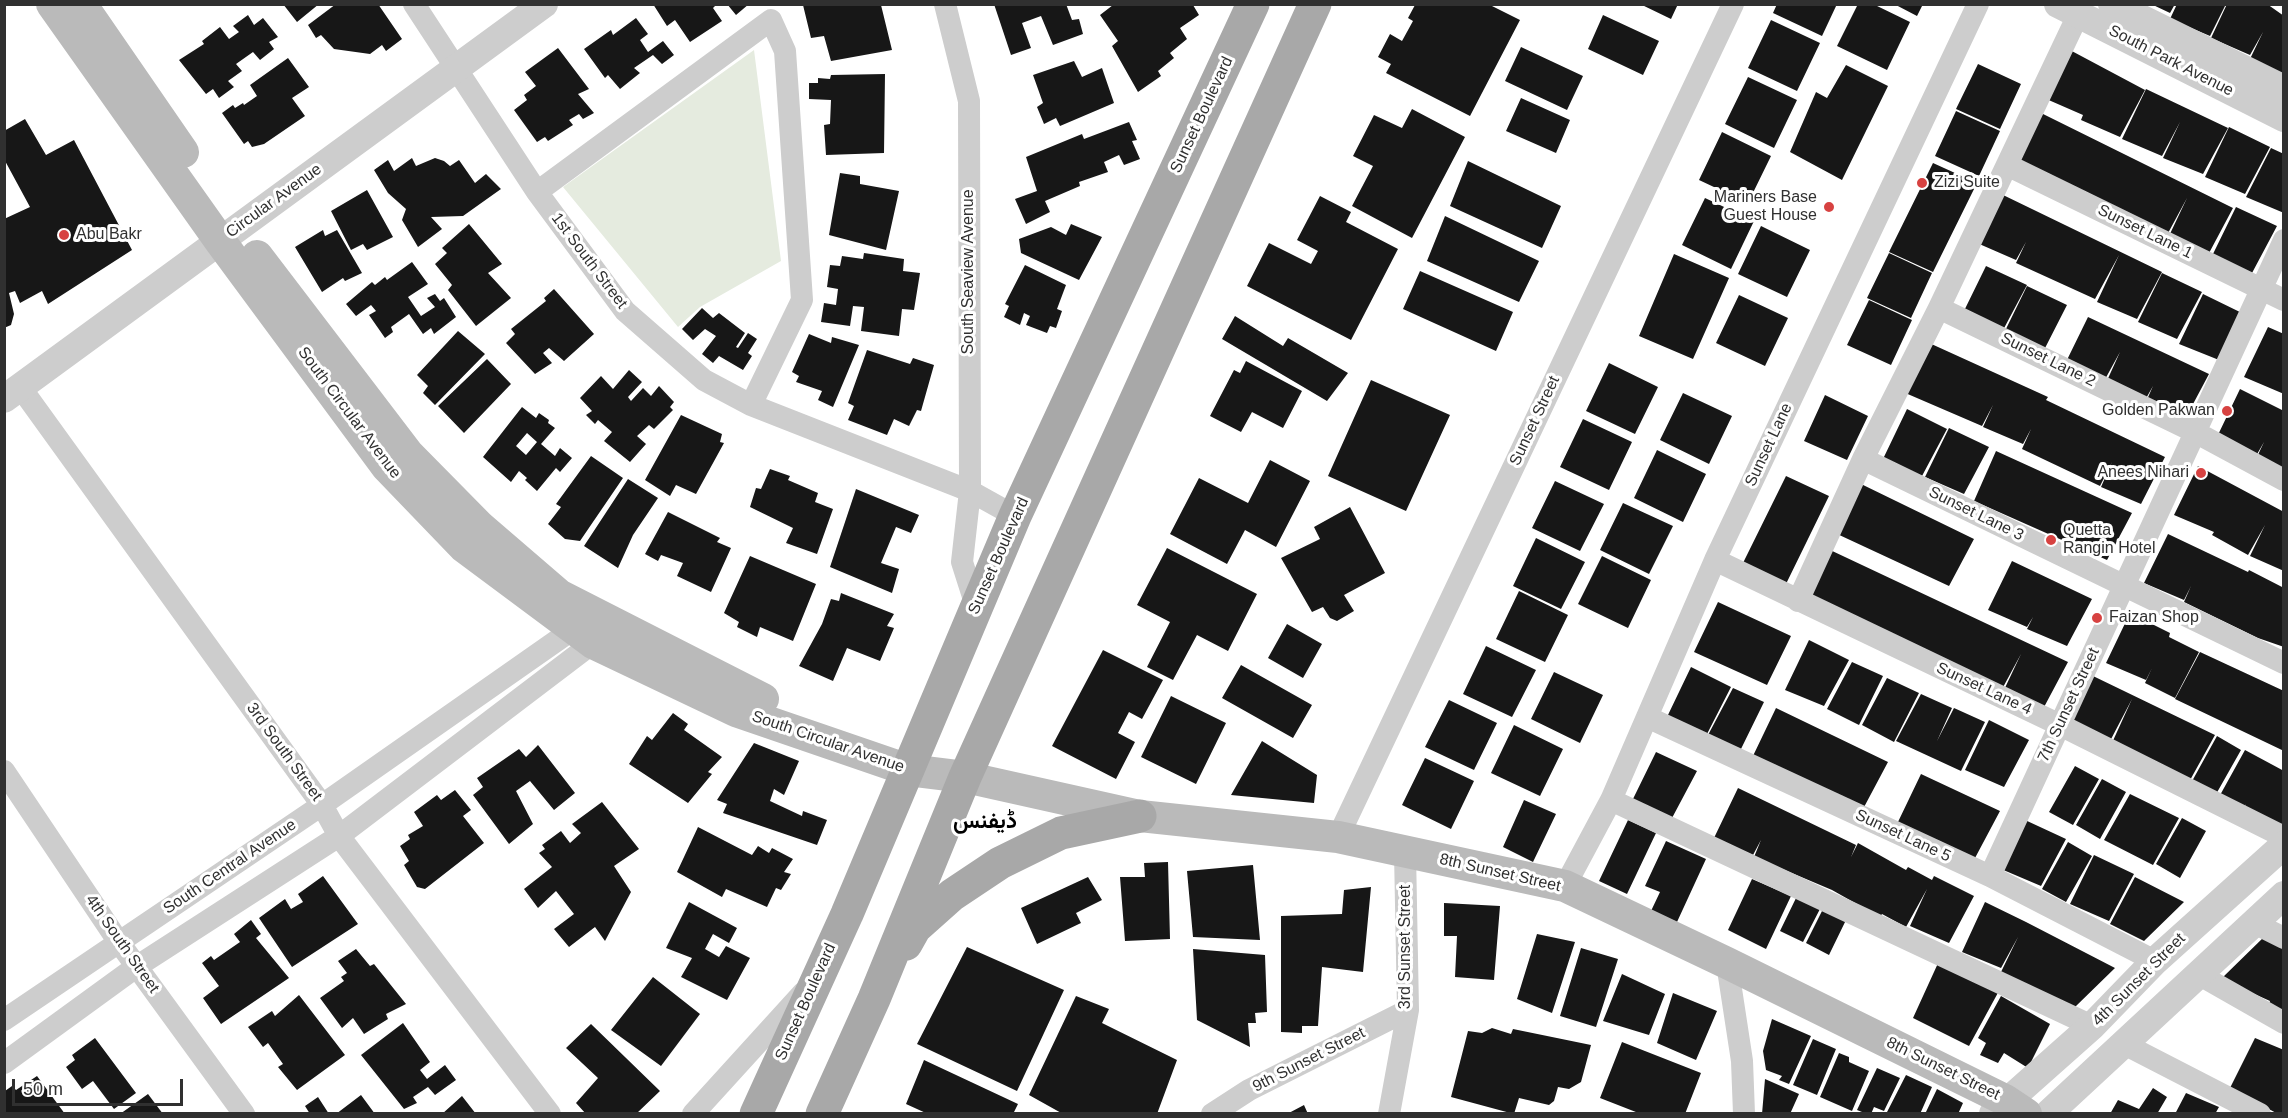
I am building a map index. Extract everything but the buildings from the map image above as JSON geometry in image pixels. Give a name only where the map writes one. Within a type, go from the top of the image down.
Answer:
[{"type":"main road","name":"South Circular Avenue","points":[[52,4],[228,235],[408,453],[480,527],[559,596],[749,694],[912,760]]},
{"type":"main road","name":"South Circular Avenue","points":[[81,4],[228,235],[387,467],[464,547],[582,637],[736,711],[965,777]]},
{"type":"main road","name":"Sunset Boulevard","points":[[756,1113],[912,760],[1015,516],[1253,4]]},
{"type":"main road","points":[[822,1113],[874,999],[965,777],[1315,4]]},
{"type":"main road","name":"8th Sunset Street","points":[[965,777],[1140,816],[1338,837],[1564,886],[1727,963],[2008,1109]]},
{"type":"main road","points":[[874,999],[915,928],[952,895],[1000,863],[1061,833],[1140,816]]},
{"type":"street","name":"1st South Street","points":[[414,4],[537,192],[625,311],[704,380],[751,405],[970,491]]},
{"type":"street","name":"Circular Avenue","points":[[13,393],[544,4]]},
{"type":"street","name":"South Seaview Avenue","points":[[945,4],[969,101],[970,491],[962,562],[976,606]]},
{"type":"street","name":"Sunset Street","points":[[1338,837],[1733,4]]},
{"type":"street","name":"Sunset Lane","points":[[1564,886],[1611,800],[1715,560],[1978,4]]},
{"type":"street","name":"South Park Avenue","points":[[2112,4],[2283,89]]},
{"type":"street","points":[[1798,601],[1863,459],[1940,308],[2007,165],[2068,10]]},
{"type":"street","name":"South Park Avenue","points":[[2068,10],[2283,118]]},
{"type":"street","points":[[537,192],[771,20],[785,51],[802,300],[751,405]]},
{"type":"street","name":"Sunset Lane 1","points":[[2007,165],[2283,300]]},
{"type":"street","name":"7th Sunset Street","points":[[1990,876],[2283,240]]},
{"type":"street","name":"Sunset Lane 2","points":[[1940,308],[2195,432],[2283,480]]},
{"type":"street","name":"3rd South Street","points":[[13,393],[322,805],[339,836],[550,1113]]},
{"type":"street","name":"Sunset Lane 3","points":[[1863,459],[2283,663]]},
{"type":"street","points":[[970,491],[1015,516]]},
{"type":"street","name":"Sunset Lane 4","points":[[1715,560],[2060,725],[2283,837]]},
{"type":"street","points":[[4,1063],[136,967],[339,836],[582,637]]},
{"type":"street","name":"South Central Avenue","points":[[4,1020],[322,805],[582,637]]},
{"type":"street","name":"Sunset Lane 5","points":[[1647,717],[1990,876],[2155,961]]},
{"type":"street","name":"4th South Street","points":[[4,771],[136,967],[244,1113]]},
{"type":"street","points":[[1611,800],[2092,1026]]},
{"type":"street","name":"4th Sunset Street","points":[[2008,1109],[2113,1006],[2155,961],[2283,845]]},
{"type":"street","name":"3rd Sunset Street","points":[[1389,1113],[1408,1010],[1405,852]]},
{"type":"street","name":"4th Sunset Street","points":[[2048,1113],[2283,895]]},
{"type":"street","points":[[2254,923],[2283,938]]},
{"type":"street","points":[[1727,963],[1742,1061],[1744,1113]]},
{"type":"street","points":[[2198,974],[2283,1023]]},
{"type":"street","points":[[693,1113],[816,979]]},
{"type":"street","points":[[2113,1006],[2111,1017],[2115,1028],[2260,1113]]},
{"type":"street","name":"9th Sunset Street","points":[[1212,1113],[1249,1090],[1408,1010]]},
{"type":"shaded area","points":[[754,50],[781,261],[700,307],[678,327],[563,187]]},
{"type":"place","name":"Zizi Suite","points":[[1922,183]]},
{"type":"place","name":"Mariners Base Guest House","points":[[1829,207]]},
{"type":"place","name":"Abu Bakr","points":[[64,235]]},
{"type":"place","name":"Golden Pakwan","points":[[2227,411]]},
{"type":"place","name":"Anees Nihari","points":[[2201,473]]},
{"type":"place","name":"Quetta Rangin Hotel","points":[[2051,540]]},
{"type":"place","name":"Faizan Shop","points":[[2097,618]]},
{"type":"district","name":"ڈیفنس","points":[[985,822]]}]
